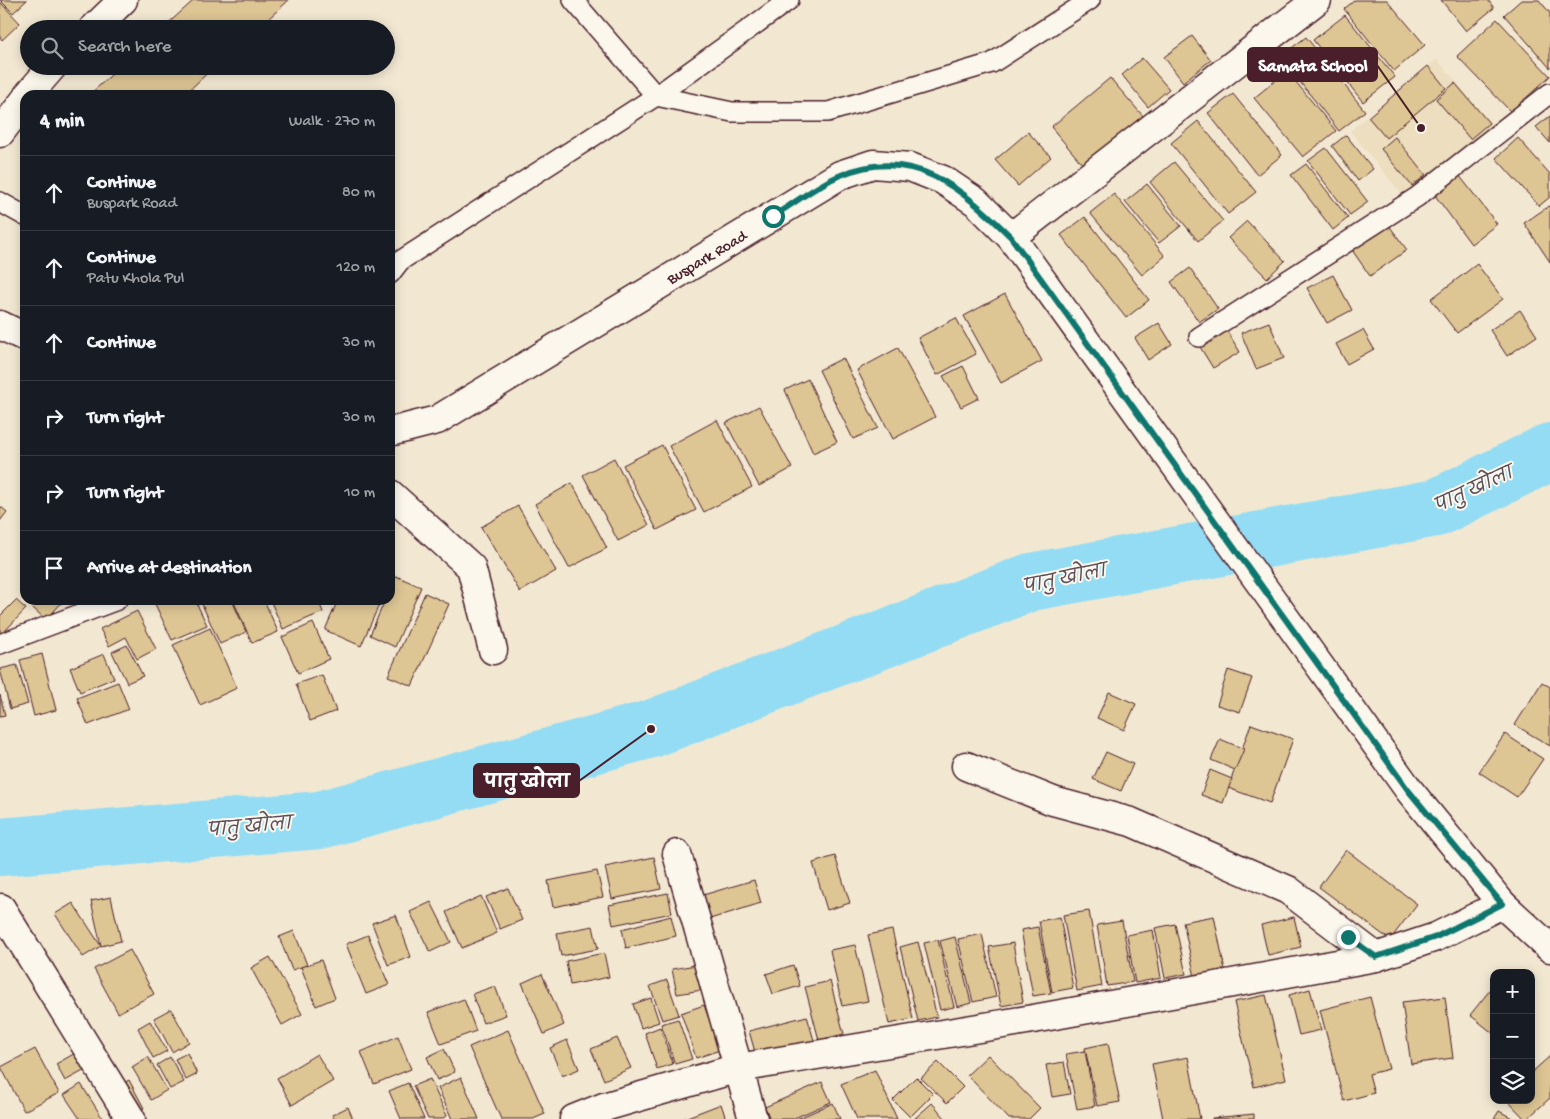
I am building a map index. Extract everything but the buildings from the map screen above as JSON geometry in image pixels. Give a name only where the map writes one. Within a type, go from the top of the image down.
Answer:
[{"type":"street","points":[[102,20],[123,0]]},
{"type":"street","points":[[1011,237],[1317,0]]},
{"type":"street","points":[[32,90],[45,75]]},
{"type":"street","points":[[0,133],[20,107]]},
{"type":"street","name":"Buspark Road","points":[[395,431],[437,420],[840,175],[873,164],[910,168],[943,180],[976,202],[1011,237],[1408,790],[1502,904],[1550,948]]},
{"type":"street","points":[[0,326],[20,335]]},
{"type":"street","points":[[395,500],[471,567],[492,650]]},
{"type":"street","points":[[966,766],[1053,801],[1131,822],[1288,890],[1376,957]]},
{"type":"street","points":[[677,854],[752,1119]]},
{"type":"street","points":[[574,1119],[604,1107],[738,1068],[1042,1017],[1376,957],[1436,937],[1502,904]]},
{"type":"street","points":[[1,908],[132,1119]]},
{"type":"lane","points":[[573,0],[656,96],[732,112],[828,112],[992,63],[1090,0]]},
{"type":"lane","points":[[395,268],[400,261],[656,96],[789,0]]},
{"type":"lane","points":[[1199,337],[1417,197],[1550,93]]},
{"type":"lane","points":[[0,202],[20,213]]},
{"type":"lane","points":[[0,644],[104,605]]},
{"type":"shaded area","points":[[1437,59],[1492,124],[1404,197],[1350,131]]},
{"type":"waterway","name":"पातु खोला","points":[[0,847],[320,820],[651,729],[1031,582],[1436,508],[1550,452]]},
{"type":"place","name":"Samata School","points":[[1421,128]]},
{"type":"place","name":"पातु खोला","points":[[651,729]]},
{"type":"route","points":[[773,216],[840,175],[873,164],[910,168],[943,180],[976,202],[1011,237],[1408,790],[1502,904],[1436,937],[1376,957],[1348,937]]}]
